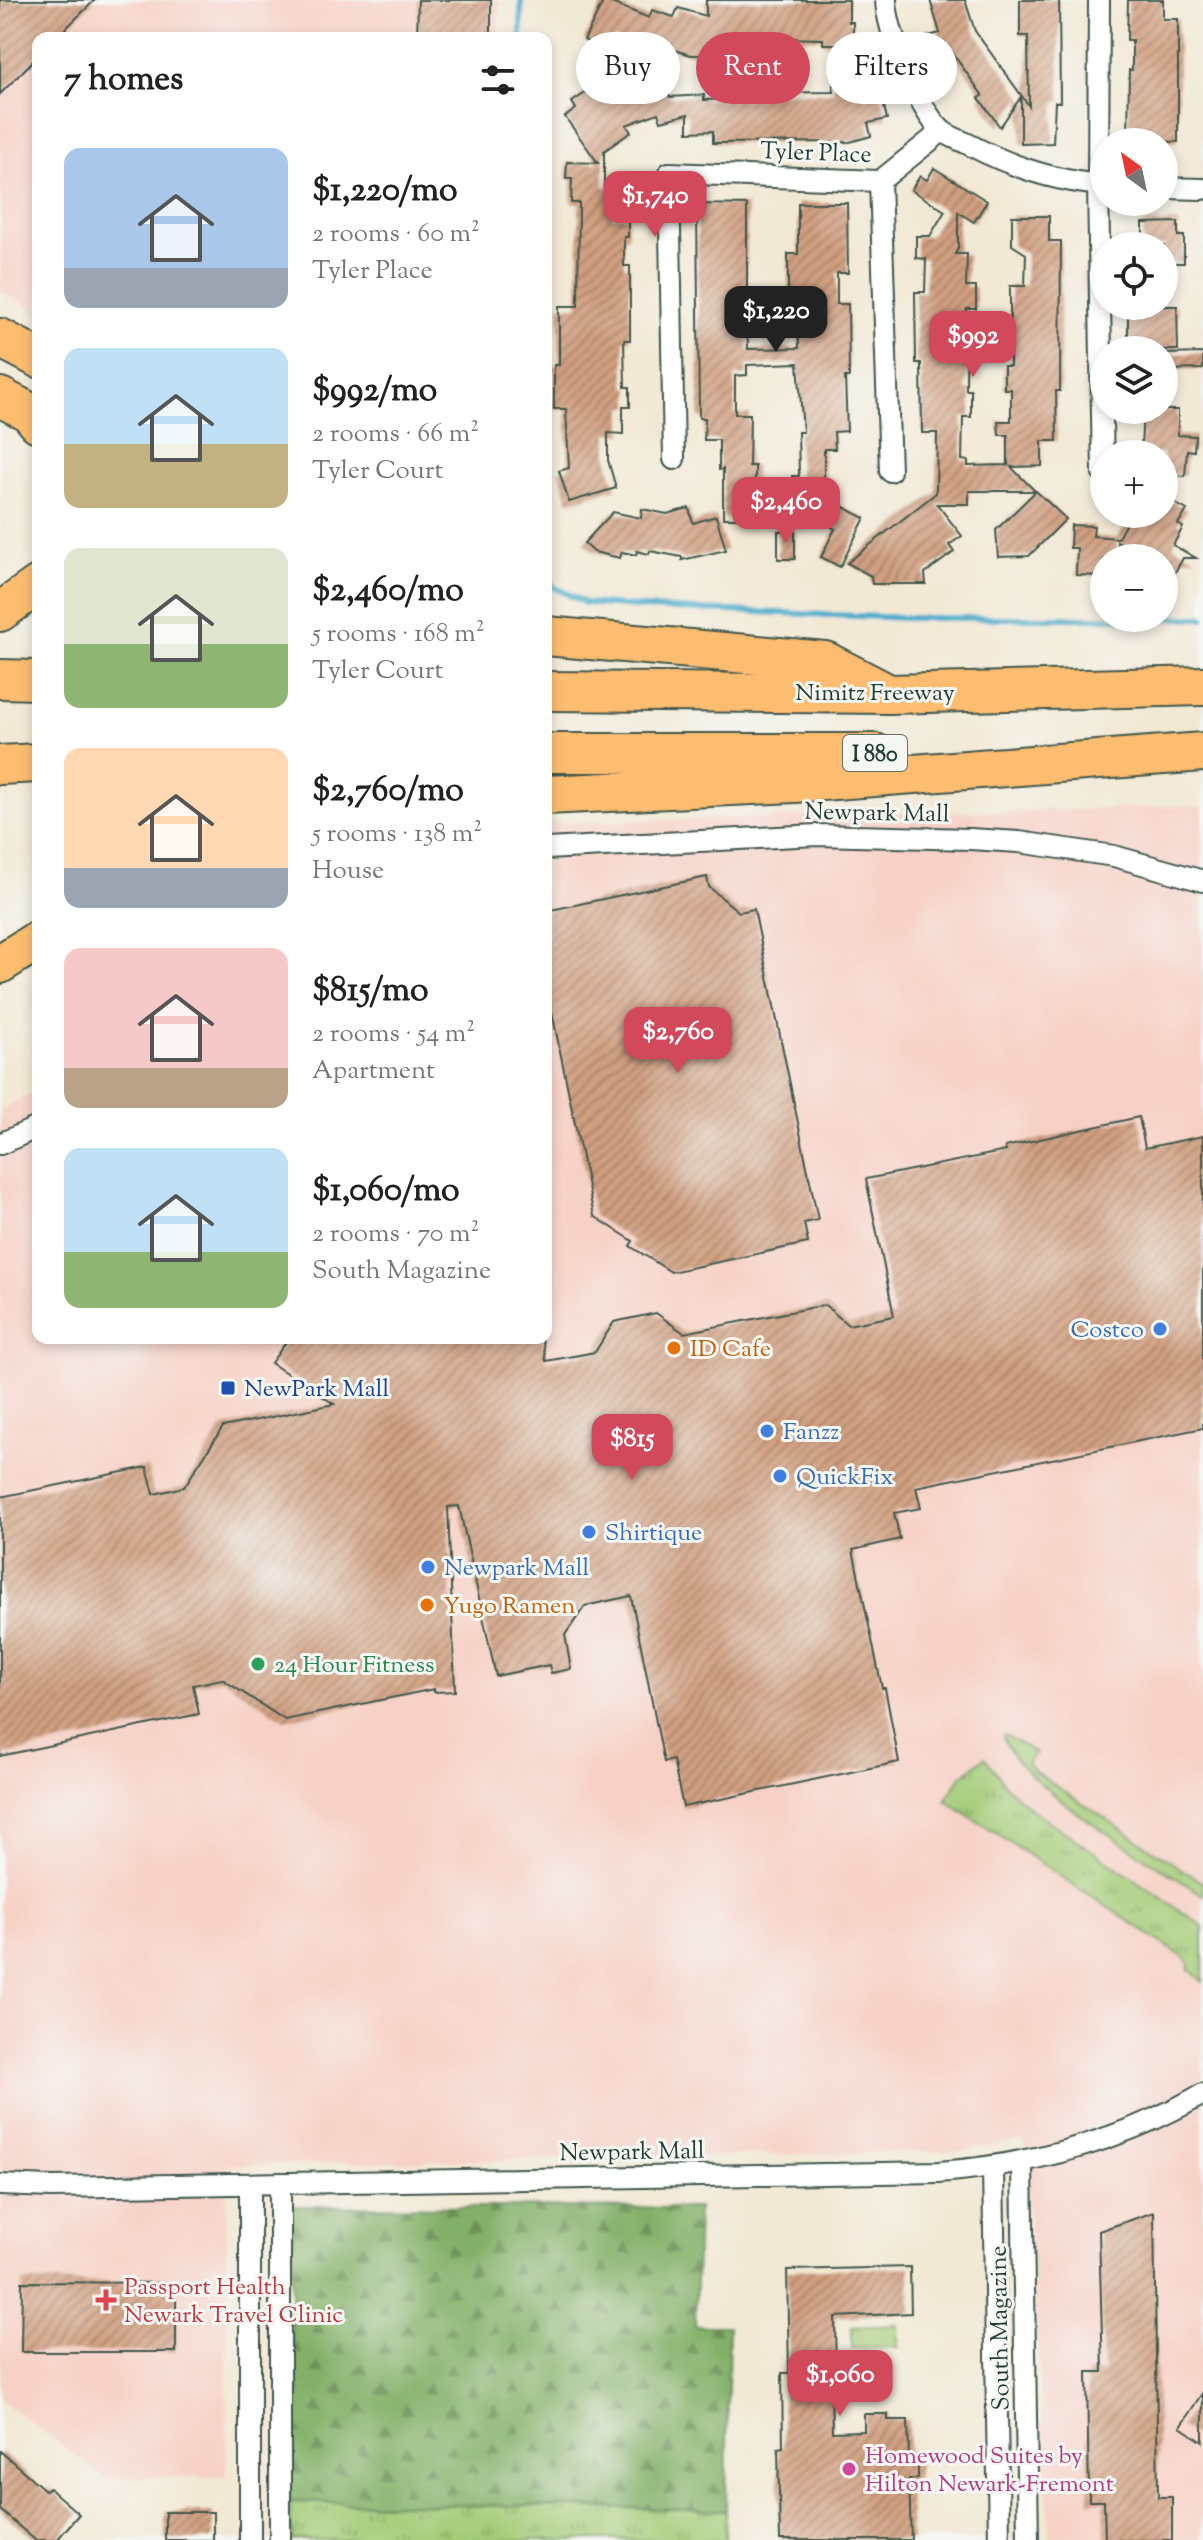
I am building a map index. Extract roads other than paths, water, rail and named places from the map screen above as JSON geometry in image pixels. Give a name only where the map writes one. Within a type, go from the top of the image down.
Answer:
[{"type":"highway","points":[[0,338],[32,355]]},
{"type":"highway","points":[[0,397],[32,416]]},
{"type":"highway","points":[[0,612],[32,589]]},
{"type":"highway","points":[[552,637],[825,661],[889,694]]},
{"type":"highway","points":[[0,679],[32,680]]},
{"type":"highway","name":"Nimitz Freeway","points":[[552,691],[889,694],[1203,686]]},
{"type":"highway","points":[[0,741],[32,742]]},
{"type":"highway","points":[[552,795],[795,783],[1203,750]]},
{"type":"highway","name":"I 880","points":[[552,753],[1203,750]]},
{"type":"highway","points":[[0,765],[32,763]]},
{"type":"highway","points":[[0,964],[32,944]]},
{"type":"street","points":[[886,0],[886,9],[908,74],[919,98],[942,131],[995,158],[1033,172],[1090,183]]},
{"type":"street","points":[[1099,0],[1100,128]]},
{"type":"street","name":"Tyler Place","points":[[674,459],[669,173],[880,181],[942,131]]},
{"type":"street","points":[[880,181],[890,471]]},
{"type":"street","points":[[1178,188],[1203,189]]},
{"type":"street","points":[[1101,216],[1103,440]]},
{"type":"street","name":"Newpark Mall","points":[[552,849],[817,835],[970,839],[1114,856],[1203,881]]},
{"type":"street","points":[[0,1144],[32,1130]]},
{"type":"street","name":"Newpark Mall","points":[[0,2185],[250,2184],[939,2172],[993,2168],[1062,2154],[1108,2138],[1151,2121],[1203,2094]]},
{"type":"street","name":"South Magazine","points":[[1022,2163],[1028,2540]]},
{"type":"street","name":"South Magazine","points":[[993,2168],[999,2540]]},
{"type":"street","points":[[280,2183],[280,2540]]},
{"type":"street","points":[[250,2184],[250,2540]]},
{"type":"waterway","points":[[521,0],[521,32]]},
{"type":"waterway","points":[[552,584],[585,603],[645,608],[908,618],[1203,618]]},
{"type":"place","name":"Costco","points":[[1160,1329]]},
{"type":"place","name":"ID Cafe","points":[[674,1348]]},
{"type":"place","name":"NewPark Mall","points":[[228,1388]]},
{"type":"place","name":"Fanzz","points":[[767,1431]]},
{"type":"place","name":"QuickFix","points":[[780,1476]]},
{"type":"place","name":"Shirtique","points":[[589,1532]]},
{"type":"place","name":"Newpark Mall","points":[[428,1567]]},
{"type":"place","name":"Yugo Ramen","points":[[427,1605]]},
{"type":"place","name":"24 Hour Fitness","points":[[258,1664]]},
{"type":"place","name":"Passport Health Newark Travel Clinic","points":[[106,2300]]},
{"type":"place","name":"Homewood Suites by Hilton Newark-Fremont","points":[[849,2469]]}]
